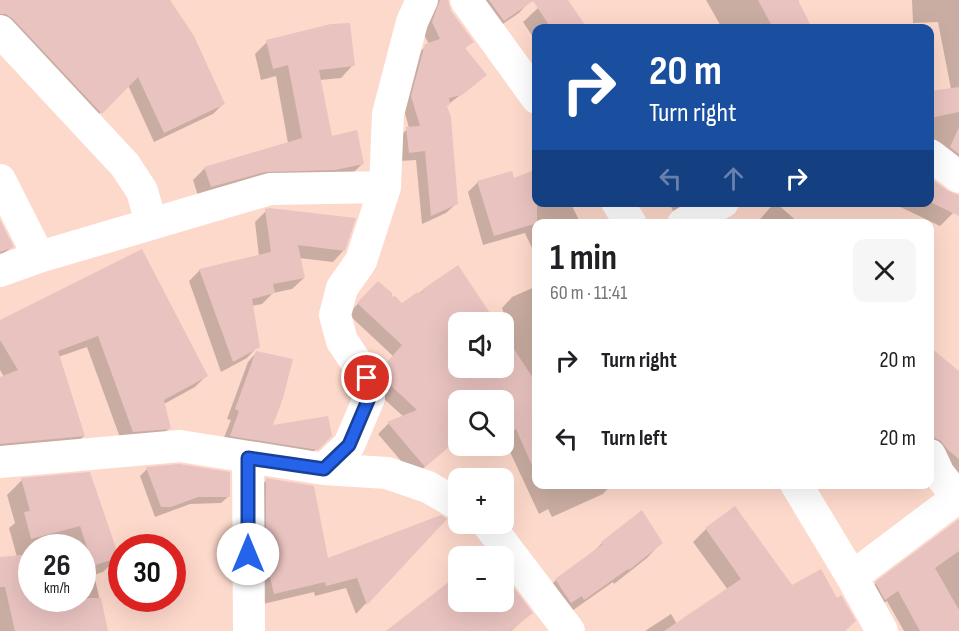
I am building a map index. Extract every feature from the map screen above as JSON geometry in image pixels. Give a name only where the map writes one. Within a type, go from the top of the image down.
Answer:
[{"type":"street","points":[[324,469],[349,445],[369,398],[367,378],[342,341],[335,315],[342,288],[361,261],[385,187],[388,114],[412,22],[422,0]]},
{"type":"street","points":[[465,0],[532,91]]},
{"type":"street","points":[[0,31],[125,165],[142,191],[151,223]]},
{"type":"street","points":[[934,158],[959,177]]},
{"type":"street","points":[[0,180],[39,257]]},
{"type":"street","points":[[0,271],[39,257],[270,189],[385,187]]},
{"type":"street","points":[[692,219],[714,207]]},
{"type":"street","points":[[0,462],[180,446],[324,469],[387,473],[428,487],[448,499]]},
{"type":"street","points":[[248,458],[249,631]]},
{"type":"street","points":[[852,577],[958,499],[934,463]]},
{"type":"street","points":[[799,489],[882,631]]},
{"type":"street","points":[[496,534],[569,631]]},
{"type":"building","points":[[0,0],[170,0],[194,36],[225,104],[164,133],[138,77],[102,114],[13,19],[6,14],[0,14]]},
{"type":"building","points":[[440,0],[448,0],[451,11],[474,42],[465,48],[487,75],[462,95],[449,98],[450,104],[447,106],[451,117],[458,204],[431,216],[425,151],[409,153],[406,127],[420,126],[411,96],[425,44],[440,39],[432,22]]},
{"type":"building","points":[[489,0],[568,0],[584,24],[548,24],[533,1],[504,21]]},
{"type":"building","points":[[758,0],[798,0],[810,24],[771,24]]},
{"type":"building","points":[[350,23],[355,66],[319,70],[332,136],[357,130],[364,164],[335,170],[265,172],[211,187],[204,167],[302,138],[288,65],[273,69],[266,40],[331,24]]},
{"type":"building","points":[[959,87],[959,112],[934,117],[934,90]]},
{"type":"building","points":[[959,127],[959,154],[950,147]]},
{"type":"building","points":[[512,171],[514,178],[532,171],[532,207],[537,207],[537,219],[532,219],[532,225],[494,236],[477,181]]},
{"type":"building","points":[[934,181],[948,191],[959,195],[959,216],[934,204]]},
{"type":"building","points":[[265,209],[356,218],[345,251],[298,245],[305,278],[273,284],[275,293],[252,299],[260,347],[233,362],[199,269],[271,252]]},
{"type":"building","points":[[0,220],[14,247],[0,252]]},
{"type":"building","points":[[142,249],[208,376],[164,400],[171,429],[133,432],[98,336],[58,351],[85,436],[0,444],[0,377],[18,370],[0,340],[0,320]]},
{"type":"building","points":[[458,265],[489,312],[448,312],[448,378],[514,378],[514,349],[532,376],[532,466],[516,429],[514,430],[514,390],[448,390],[448,447],[425,467],[387,422],[417,410],[385,380],[382,368],[402,345],[357,303],[378,281],[392,293],[392,297],[395,296],[402,303],[416,293],[423,292],[423,289]]},
{"type":"building","points":[[934,350],[959,371],[959,459],[934,437]]},
{"type":"building","points":[[256,351],[293,359],[273,425],[328,416],[332,436],[318,450],[230,436],[239,411],[235,409]]},
{"type":"building","points":[[179,464],[230,472],[230,497],[198,497],[171,507],[161,507],[146,467]]},
{"type":"building","points":[[90,472],[111,534],[108,534],[108,561],[96,565],[96,534],[83,534],[80,526],[50,534],[30,534],[24,512],[30,511],[21,478]]},
{"type":"building","points":[[266,478],[314,486],[328,558],[441,515],[447,519],[367,605],[357,578],[326,586],[325,582],[274,594],[267,564],[267,560],[273,558],[266,530]]},
{"type":"building","points":[[735,506],[792,585],[821,569],[837,598],[841,595],[856,621],[845,631],[664,631],[741,579],[705,528]]},
{"type":"building","points":[[642,510],[663,543],[629,570],[584,600],[582,596],[571,603],[555,579],[603,544],[601,542]]},
{"type":"building","points":[[959,519],[959,551],[935,568],[959,610],[959,631],[920,631],[898,591],[885,600],[875,582]]},
{"type":"building","points":[[18,555],[18,612],[96,612],[96,598],[101,598],[108,631],[15,631],[5,587],[0,587],[0,557]]},
{"type":"building","points":[[448,583],[448,612],[514,612],[514,588],[533,613],[510,631],[386,631]]},
{"type":"route","points":[[248,554],[248,458],[324,469],[349,445],[369,398],[367,378]]}]
